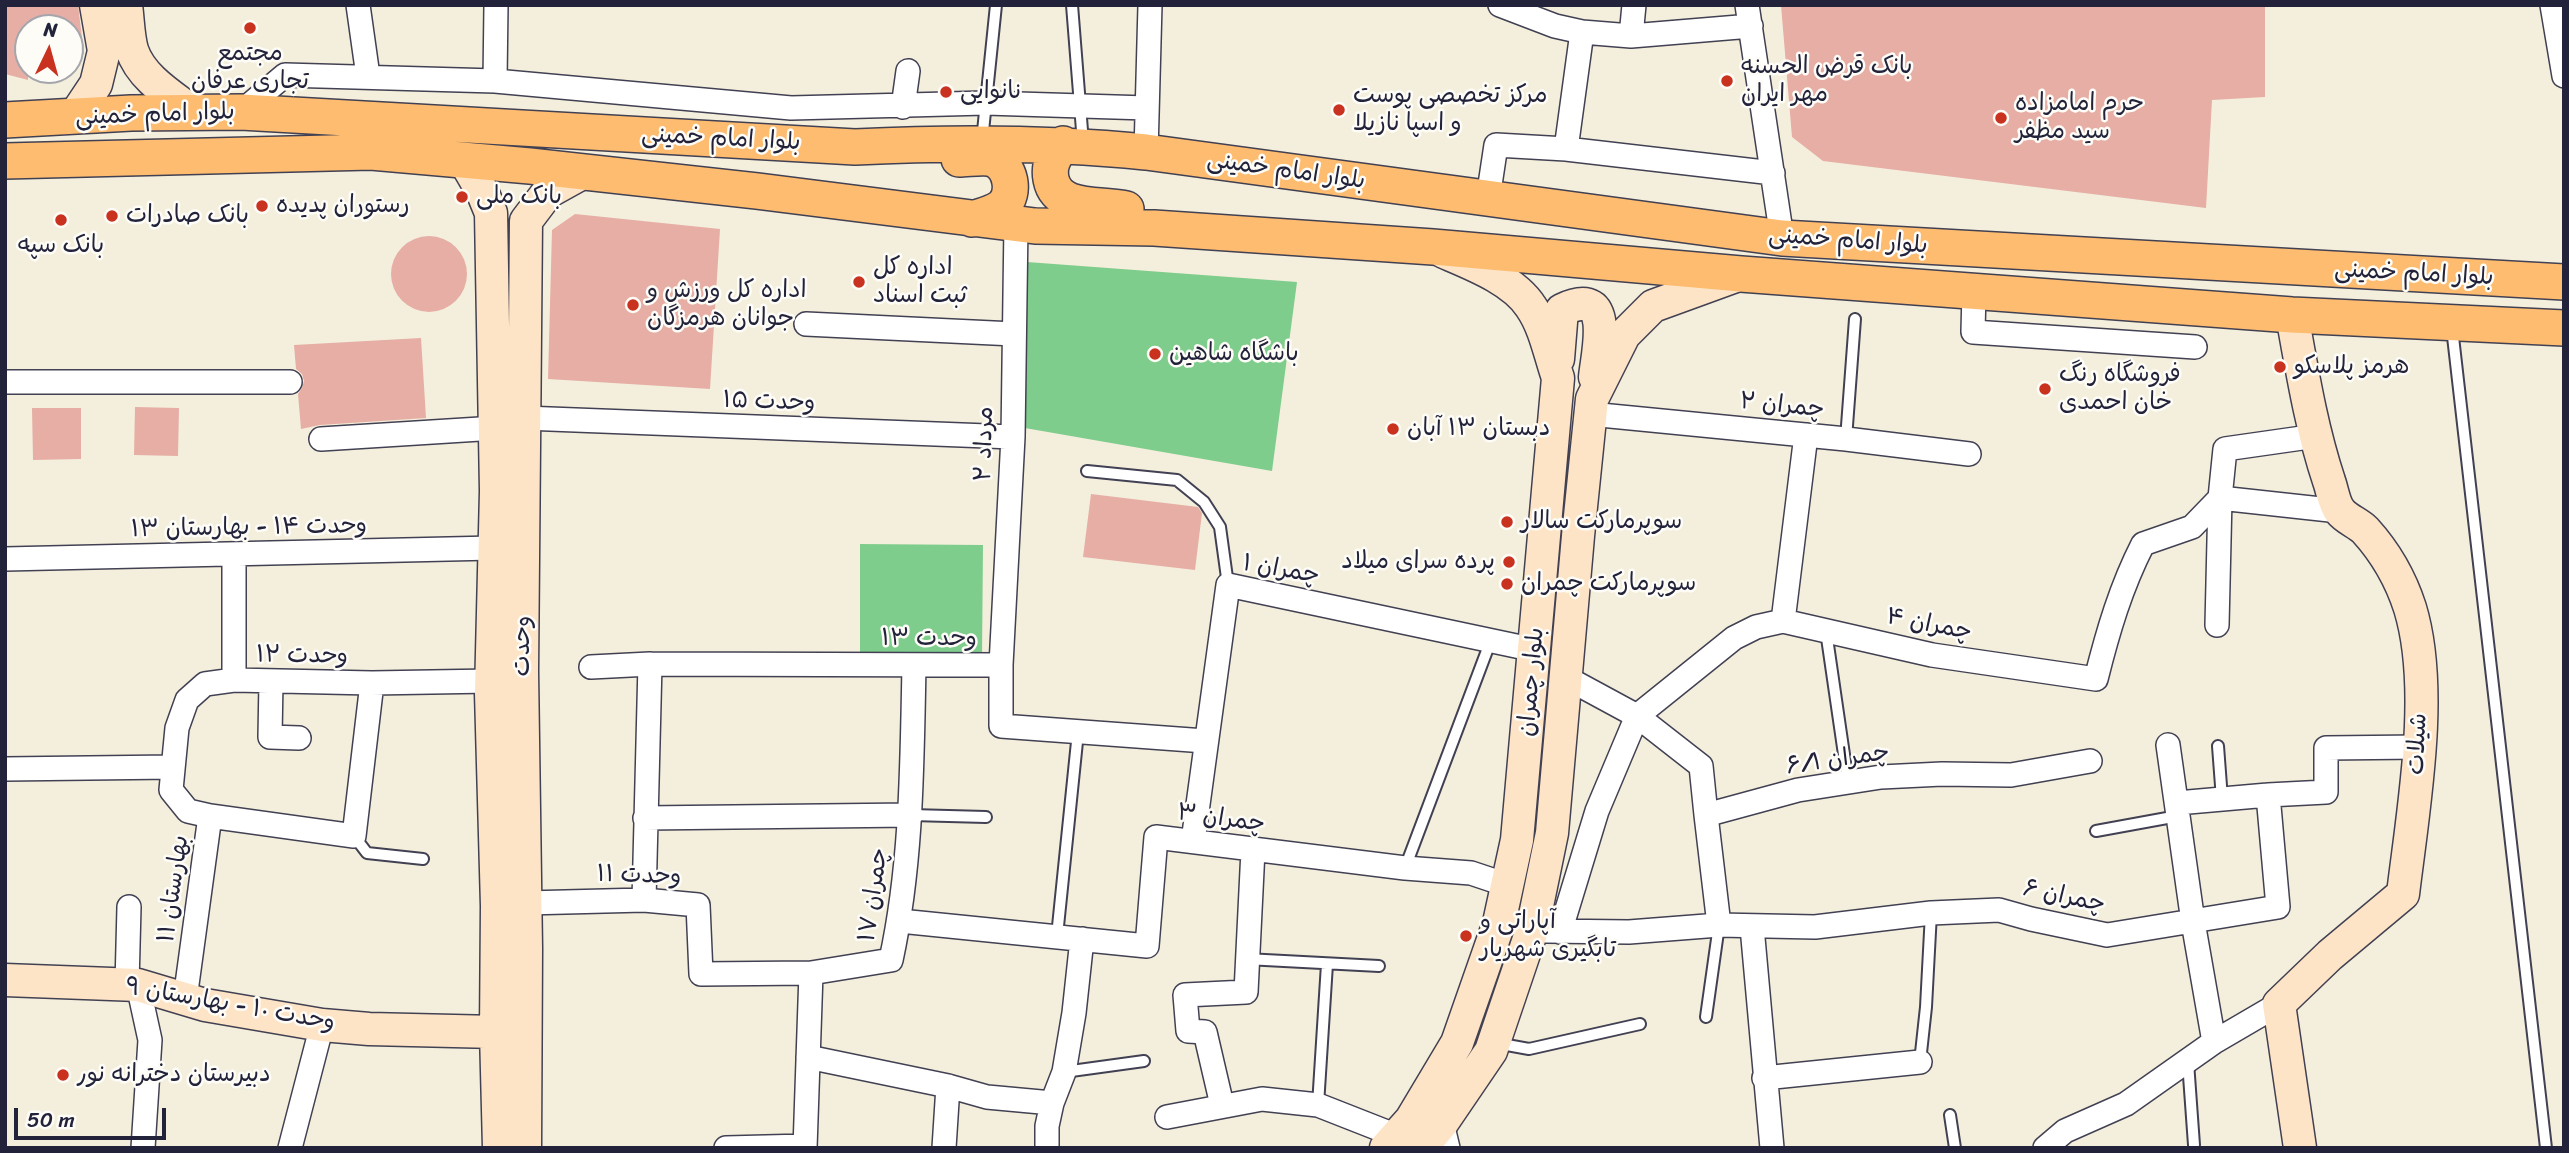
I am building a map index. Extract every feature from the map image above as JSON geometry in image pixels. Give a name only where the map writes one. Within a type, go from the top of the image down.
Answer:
[{"type":"main road","name":"بلوار امام خمینی","points":[[5,120],[131,113],[241,112],[855,147],[931,143],[1073,145],[1146,152],[1782,238],[2564,282]]},
{"type":"main road","points":[[1073,145],[1052,159],[1050,170],[1055,191],[1063,199],[1141,212],[1154,228]]},
{"type":"main road","points":[[855,147],[941,159],[993,159],[1010,178],[1010,192],[1004,205],[991,213],[972,219]]},
{"type":"main road","name":"بلوار امام خمینی","points":[[5,161],[371,152],[584,172],[1035,226],[1154,228],[1433,247],[1741,274],[2292,315],[2564,328]]},
{"type":"street","points":[[74,117],[96,84],[104,51],[96,5]]},
{"type":"street","points":[[125,5],[132,50],[138,61],[161,88],[194,113]]},
{"type":"street","points":[[358,5],[368,76]]},
{"type":"street","points":[[495,81],[496,5]]},
{"type":"street","points":[[1146,152],[1150,5]]},
{"type":"street","points":[[1500,5],[1555,26],[1582,32],[1631,36],[1749,15],[1782,238]]},
{"type":"street","points":[[1631,36],[1634,5]]},
{"type":"street","points":[[2552,5],[2564,76]]},
{"type":"street","points":[[1566,149],[1582,32]]},
{"type":"street","points":[[903,107],[908,71]]},
{"type":"street","points":[[241,112],[285,75],[495,81],[791,108],[986,103],[1147,107]]},
{"type":"street","points":[[791,108],[820,145]]},
{"type":"street","points":[[1488,198],[1496,145],[1566,149],[1773,173]]},
{"type":"street","name":"وحدت","points":[[464,160],[491,213],[510,423],[522,671],[526,902],[511,1081],[499,1148]]},
{"type":"street","points":[[526,221],[548,192],[584,172]]},
{"type":"street","points":[[491,213],[500,201],[513,198],[521,202],[526,221]]},
{"type":"street","name":"وحدت","points":[[525,1148],[511,1081],[496,1032],[497,906],[491,681],[493,548],[510,423],[526,221]]},
{"type":"street","name":"مرداد ۲","points":[[1001,665],[1013,437],[1016,224]]},
{"type":"street","name":"بلوار چمران","points":[[1402,1144],[1412,1120],[1457,1043],[1499,923],[1517,840],[1558,378],[1531,305],[1507,284],[1479,267],[1433,247]]},
{"type":"street","name":"بلوار چمران","points":[[1402,1144],[1445,1135],[1491,1051],[1546,931],[1565,677],[1591,407],[1624,335],[1653,306],[1741,274]]},
{"type":"street","points":[[1974,291],[1973,332],[2195,347]]},
{"type":"street","points":[[1558,378],[1562,310],[1573,305],[1586,304],[1596,309],[1601,319],[1591,407]]},
{"type":"street","points":[[2220,498],[2339,511],[2316,436],[2292,315]]},
{"type":"street","points":[[806,324],[1014,334]]},
{"type":"street","points":[[5,382],[290,382]]},
{"type":"street","name":"چمران ۲","points":[[1591,407],[1969,454]]},
{"type":"street","name":"وحدت ۱۵","points":[[321,439],[510,423],[1013,437]]},
{"type":"street","points":[[1783,621],[1806,435]]},
{"type":"street","points":[[2217,625],[2220,498],[2225,449],[2316,436]]},
{"type":"street","name":"چمران ۴","points":[[1546,931],[1637,716],[1734,638],[1756,627],[1783,621],[1932,655],[2096,679],[2109,626],[2126,578],[2143,544],[2192,527],[2220,498]]},
{"type":"street","name":"شیلات","points":[[2279,1003],[2330,955],[2403,894],[2420,747],[2417,641],[2410,608],[2392,567],[2364,529],[2339,511]]},
{"type":"street","name":"وحدت ۱۴ - بهارستان ۱۳","points":[[5,559],[493,548]]},
{"type":"street","points":[[234,555],[234,680]]},
{"type":"street","name":"چمران ۱","points":[[1193,841],[1228,584],[1535,650]]},
{"type":"street","points":[[644,900],[650,664]]},
{"type":"street","name":"وحدت ۱۳","points":[[591,667],[650,664],[1001,665],[1001,726],[1205,741]]},
{"type":"street","name":"چمران ۱۷","points":[[811,973],[891,960],[900,921],[911,815],[914,665]]},
{"type":"street","points":[[1565,677],[1637,716],[1701,766],[1719,925]]},
{"type":"street","name":"وحدت ۱۲","points":[[173,767],[177,728],[187,700],[205,684],[234,680],[372,683],[491,681]]},
{"type":"street","points":[[271,681],[270,737],[299,738]]},
{"type":"street","points":[[210,816],[354,836],[372,683]]},
{"type":"street","points":[[2168,745],[2193,922],[2214,1042]]},
{"type":"street","points":[[2178,810],[2222,799],[2326,792],[2326,748],[2420,747]]},
{"type":"street","name":"چمران ۶/۱","points":[[1706,815],[1798,790],[1881,777],[2011,775],[2090,761]]},
{"type":"street","points":[[5,769],[173,767]]},
{"type":"street","name":"بهارستان ۱۱","points":[[173,767],[171,790],[188,811],[210,816],[186,999]]},
{"type":"street","name":"چمران ۶","points":[[1546,931],[1629,932],[1719,925],[1815,927],[1931,913],[1999,910],[2106,934],[2278,907],[2268,795]]},
{"type":"street","points":[[645,818],[911,815]]},
{"type":"street","name":"چمران ۳","points":[[900,921],[1147,946],[1156,838],[1405,868],[1471,873],[1507,885]]},
{"type":"street","points":[[1222,1105],[1205,1032],[1188,1031],[1185,995],[1246,992],[1253,850]]},
{"type":"street","name":"وحدت ۱۱","points":[[526,902],[644,900],[698,905],[701,974],[811,973]]},
{"type":"street","points":[[129,907],[133,985],[150,1040],[144,1148]]},
{"type":"street","points":[[1499,923],[1546,931]]},
{"type":"street","points":[[1752,927],[1772,1148]]},
{"type":"street","points":[[1047,1148],[1047,1126],[1052,1102],[1064,1072],[1074,1013],[1082,939]]},
{"type":"street","points":[[726,1148],[805,1147],[811,973]]},
{"type":"street","name":"وحدت ۱۰ - بهارستان ۹","points":[[5,980],[133,985],[226,1009],[322,1025],[369,1029],[496,1032]]},
{"type":"street","points":[[2045,1148],[2065,1131],[2126,1104],[2214,1042],[2279,1003],[2300,1148]]},
{"type":"street","points":[[290,1148],[322,1025]]},
{"type":"street","points":[[808,1057],[987,1097],[1052,1102]]},
{"type":"street","points":[[1764,1078],[1920,1062]]},
{"type":"street","points":[[944,1148],[947,1086]]},
{"type":"street","points":[[1167,1117],[1262,1099],[1318,1105],[1402,1144]]},
{"type":"lane","points":[[982,144],[996,5]]},
{"type":"lane","points":[[1072,5],[1081,106],[1073,145]]},
{"type":"lane","points":[[1846,439],[1855,319]]},
{"type":"lane","points":[[2451,322],[2546,1148]]},
{"type":"lane","points":[[1087,471],[1177,480],[1204,502],[1220,527],[1228,584]]},
{"type":"lane","points":[[1826,631],[1848,782]]},
{"type":"lane","points":[[1405,868],[1491,640]]},
{"type":"lane","points":[[1058,936],[1078,732]]},
{"type":"lane","points":[[2218,746],[2222,799]]},
{"type":"lane","points":[[2096,831],[2178,810]]},
{"type":"lane","points":[[911,815],[986,817]]},
{"type":"lane","points":[[354,836],[367,853],[422,859]]},
{"type":"lane","points":[[1920,1062],[1931,913]]},
{"type":"lane","points":[[1706,1017],[1719,925]]},
{"type":"lane","points":[[1246,959],[1379,966]]},
{"type":"lane","points":[[1318,1105],[1327,964]]},
{"type":"lane","points":[[1493,1042],[1529,1049],[1640,1024]]},
{"type":"lane","points":[[1064,1072],[1144,1060]]},
{"type":"lane","points":[[2188,1062],[2194,1145]]},
{"type":"lane","points":[[1950,1115],[1955,1148]]},
{"type":"green space","name":"باشگاه شاهین","points":[[1027,262],[1297,282],[1272,471],[1019,427]]},
{"type":"green space","points":[[860,544],[983,545],[982,658],[860,658]]},
{"type":"building","points":[[5,5],[78,5],[79,14],[14,14],[14,76],[5,74]]},
{"type":"building","name":"حرم امامزاده سید مظفر","points":[[1781,5],[2265,5],[2265,97],[2212,100],[2206,208],[1823,161],[1792,137]]},
{"type":"building","name":"اداره کل ورزش و جوانان هرمزگان","points":[[575,214],[720,229],[710,389],[548,379],[552,230]]},
{"type":"building","points":[[422,236],[436,236],[450,242],[461,253],[467,274],[464,289],[456,301],[436,312],[422,312],[408,306],[397,295],[391,281],[391,267],[397,253],[408,242]]},
{"type":"building","points":[[421,338],[426,418],[320,425],[301,429],[298,394],[304,381],[302,374],[296,369],[294,345]]},
{"type":"building","points":[[135,407],[179,408],[178,456],[134,455]]},
{"type":"building","points":[[32,408],[81,408],[81,459],[33,460]]},
{"type":"building","points":[[1091,494],[1198,507],[1202,513],[1195,570],[1083,557]]},
{"type":"place","name":"مجتمع تجاری عرفان","points":[[250,28]]},
{"type":"place","name":"بانک قرض الحسنه مهر ایران","points":[[1727,81]]},
{"type":"place","name":"نانوایی","points":[[946,92]]},
{"type":"place","name":"مرکز تخصصی پوست و اسپا نازیلا","points":[[1339,110]]},
{"type":"place","name":"حرم امامزاده سید مظفر","points":[[2001,118]]},
{"type":"place","name":"بانک ملی","points":[[462,197]]},
{"type":"place","name":"رستوران پدیده","points":[[262,206]]},
{"type":"place","name":"بانک صادرات","points":[[112,216]]},
{"type":"place","name":"بانک سپه","points":[[61,220]]},
{"type":"place","name":"اداره کل ثبت اسناد","points":[[859,282]]},
{"type":"place","name":"اداره کل ورزش و جوانان هرمزگان","points":[[633,305]]},
{"type":"place","name":"باشگاه شاهین","points":[[1155,354]]},
{"type":"place","name":"هرمز پلاسکو","points":[[2280,367]]},
{"type":"place","name":"فروشگاه رنگ خان احمدی","points":[[2045,389]]},
{"type":"place","name":"دبستان ۱۳ آبان","points":[[1393,429]]},
{"type":"place","name":"سوپرمارکت سالار","points":[[1507,522]]},
{"type":"place","name":"پرده سرای میلاد","points":[[1509,562]]},
{"type":"place","name":"سوپرمارکت چمران","points":[[1507,584]]},
{"type":"place","name":"آپاراتی و تابگیری شهریار","points":[[1466,936]]},
{"type":"place","name":"دبیرستان دخترانه نور","points":[[63,1075]]}]
